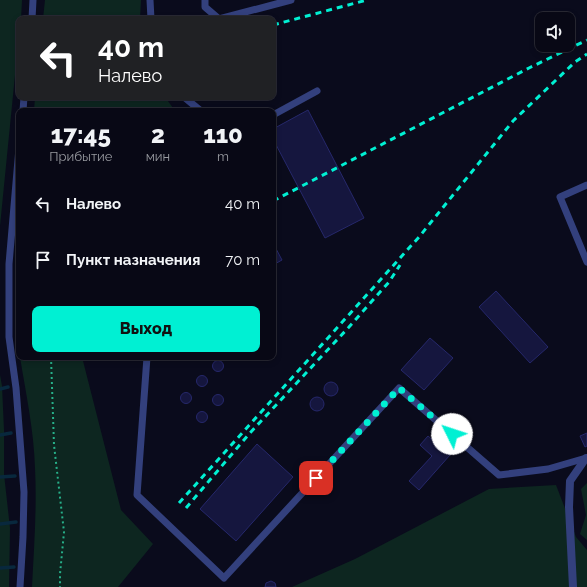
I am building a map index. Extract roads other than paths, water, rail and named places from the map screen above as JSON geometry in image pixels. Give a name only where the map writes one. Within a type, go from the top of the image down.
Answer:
[{"type":"street","points":[[573,587],[569,507],[570,481],[586,458]]},
{"type":"lane","points":[[32,16],[33,0]]},
{"type":"lane","points":[[150,0],[151,16]]},
{"type":"lane","points":[[205,0],[205,7],[216,16]]},
{"type":"lane","points":[[230,16],[291,0]]},
{"type":"lane","points":[[276,113],[317,91]]},
{"type":"lane","points":[[188,100],[197,108]]},
{"type":"lane","points":[[16,181],[10,248],[9,337],[16,388],[24,492],[20,587]]},
{"type":"lane","points":[[587,185],[560,197],[587,262]]},
{"type":"lane","points":[[147,360],[137,495],[224,578],[399,388],[499,475],[548,469],[586,458]]},
{"type":"waterway","points":[[0,389],[8,387]]},
{"type":"waterway","points":[[0,435],[11,433]]},
{"type":"waterway","points":[[0,477],[15,476]]},
{"type":"waterway","points":[[0,524],[16,522]]},
{"type":"waterway","points":[[0,568],[14,567]]},
{"type":"railway","points":[[276,24],[367,0]]},
{"type":"railway","points":[[276,199],[529,68],[587,40]]},
{"type":"railway","points":[[179,503],[419,237],[513,121],[575,62],[587,54]]},
{"type":"railway","points":[[186,508],[249,434],[389,282],[400,265]]}]
